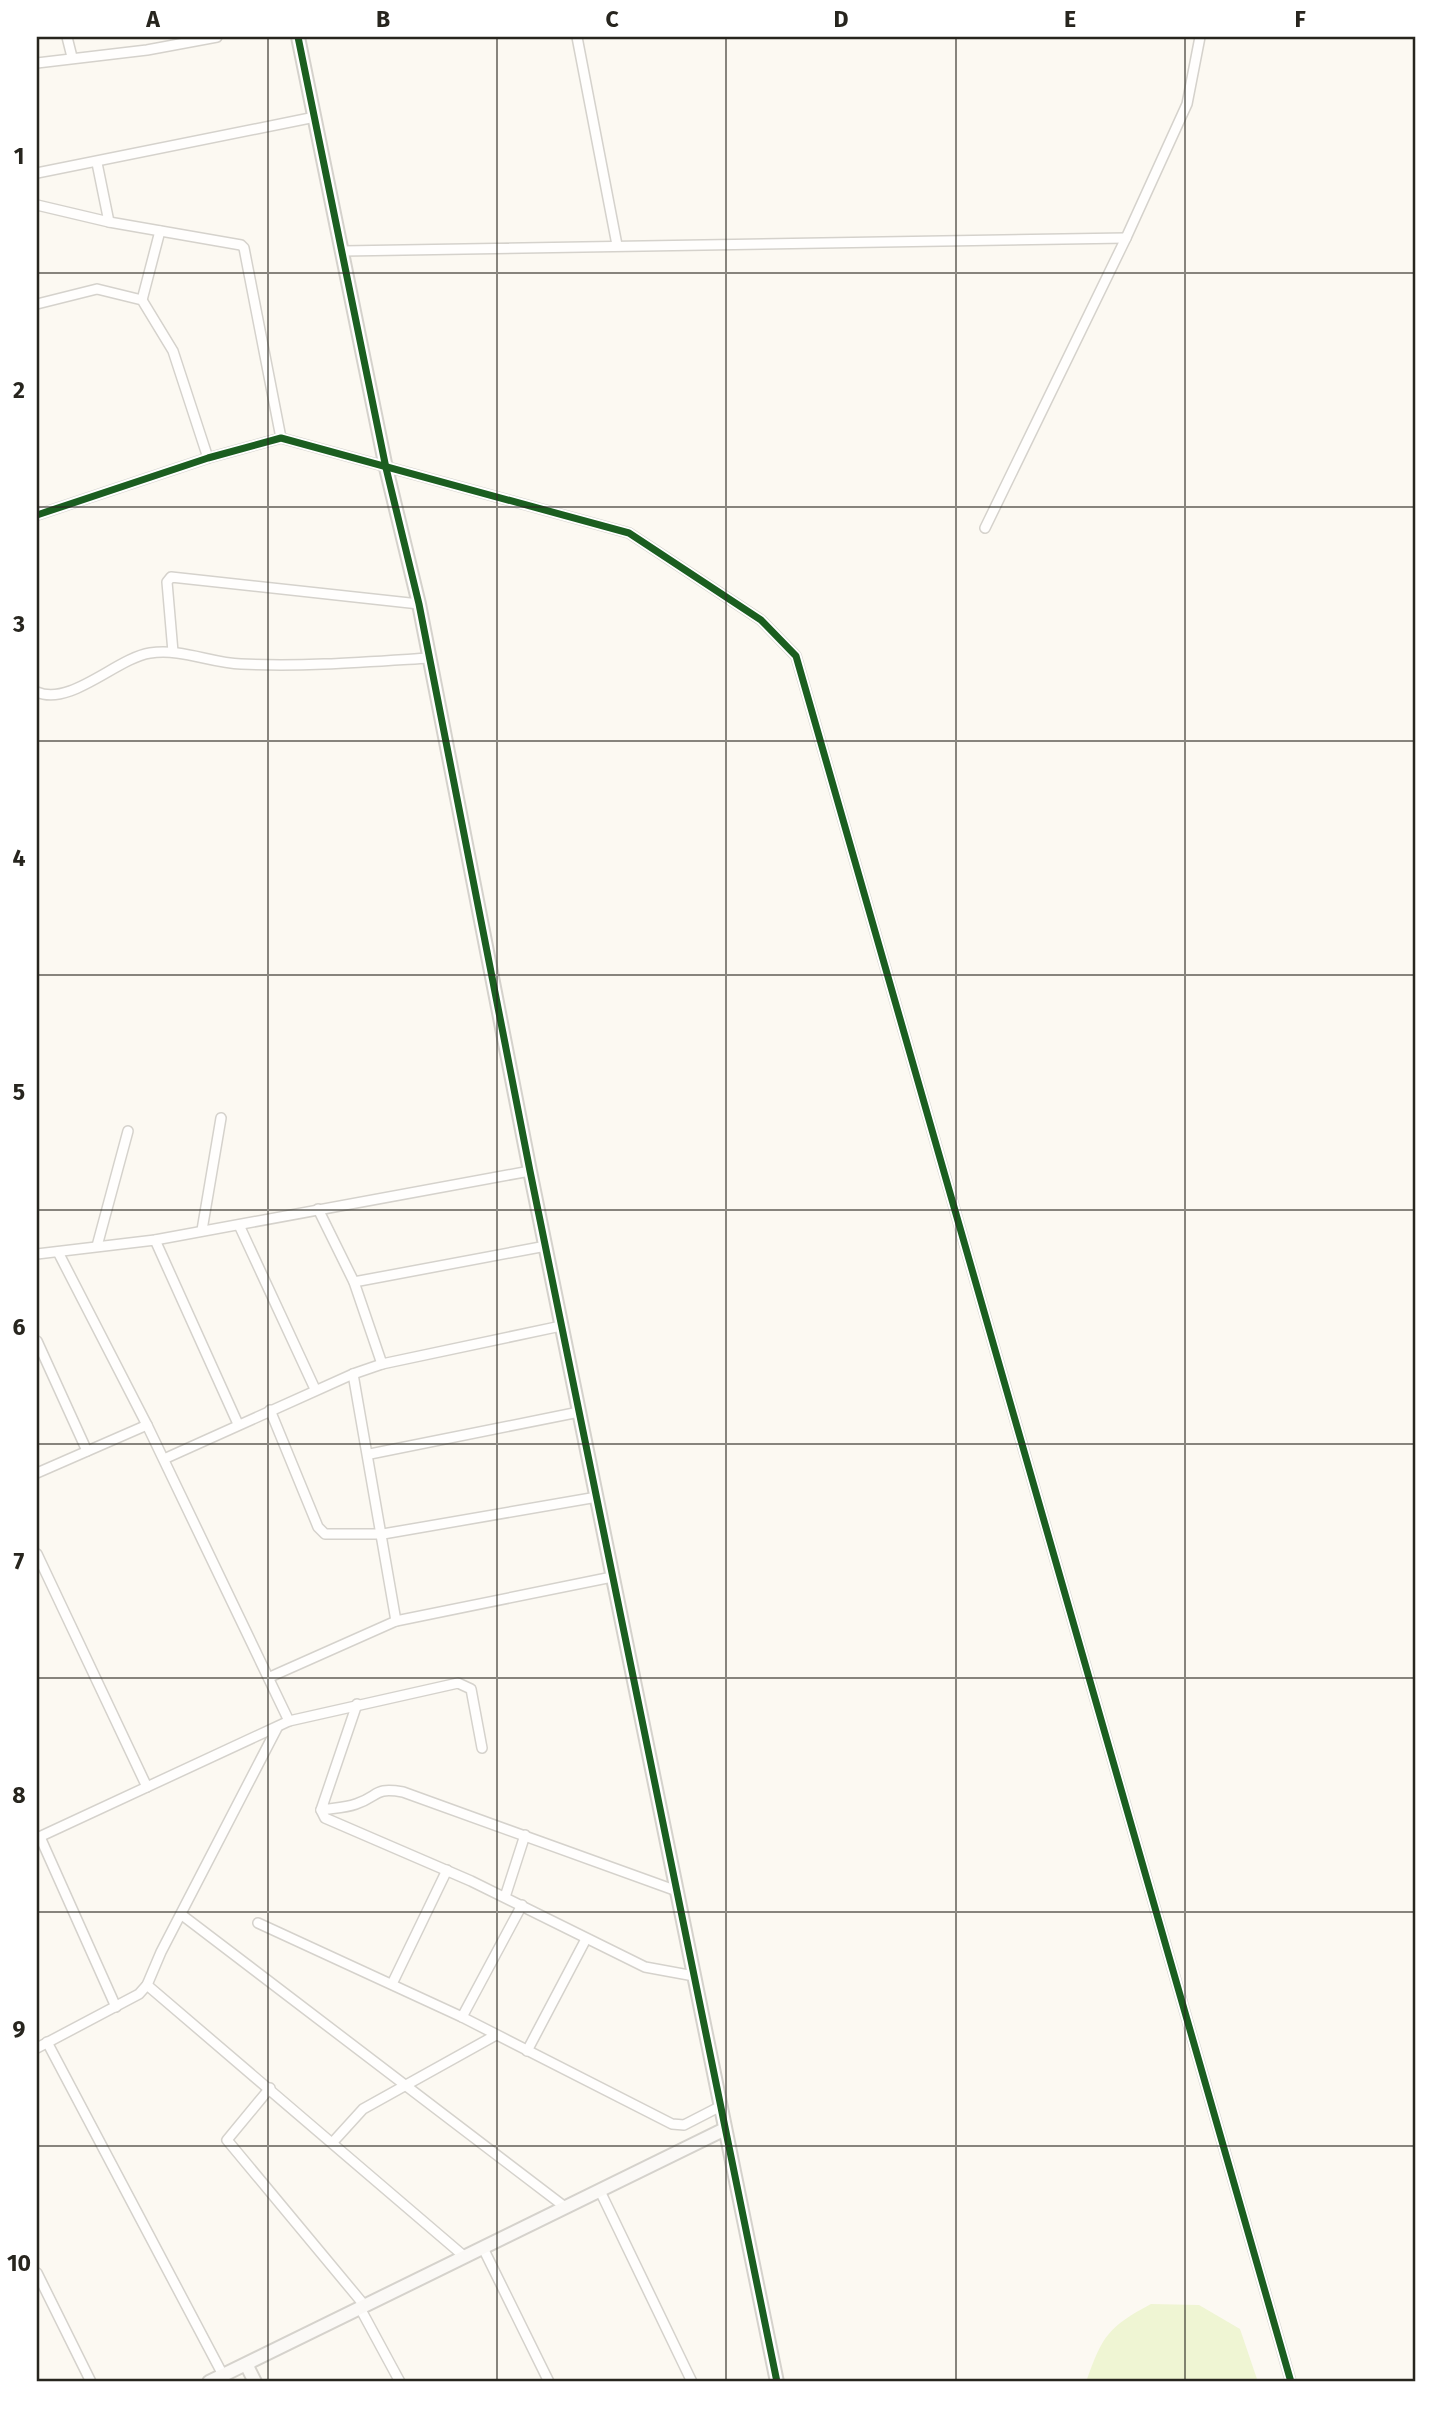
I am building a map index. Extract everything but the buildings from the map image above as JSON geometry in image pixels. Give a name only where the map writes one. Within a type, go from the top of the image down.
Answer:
[{"type":"street","points":[[67,37],[72,57]]},
{"type":"street","points":[[37,63],[147,50],[217,37]]},
{"type":"street","points":[[298,37],[386,468],[419,604],[561,1326],[777,2382]]},
{"type":"street","points":[[577,37],[617,245]]},
{"type":"street","points":[[985,528],[1126,238],[1187,104],[1200,37]]},
{"type":"street","points":[[37,173],[315,117]]},
{"type":"street","points":[[97,163],[109,222]]},
{"type":"street","points":[[37,205],[109,222],[240,244],[244,248],[281,439]]},
{"type":"street","points":[[142,300],[160,231]]},
{"type":"street","points":[[343,251],[1126,238]]},
{"type":"street","points":[[37,304],[97,289],[142,300],[173,351],[208,458]]},
{"type":"street","points":[[37,515],[208,458],[281,439],[629,533],[761,620],[796,656],[1291,2382]]},
{"type":"street","points":[[173,652],[166,582],[171,577],[419,604]]},
{"type":"street","points":[[37,692],[46,696],[66,692],[147,653],[173,652],[237,664],[299,666],[429,658]]},
{"type":"street","points":[[202,1230],[221,1118]]},
{"type":"street","points":[[97,1247],[128,1131]]},
{"type":"street","points":[[37,1254],[155,1240],[530,1171]]},
{"type":"street","points":[[318,1209],[354,1282],[382,1364]]},
{"type":"street","points":[[239,1225],[315,1389]]},
{"type":"street","points":[[155,1240],[238,1424]]},
{"type":"street","points":[[354,1282],[546,1245]]},
{"type":"street","points":[[58,1252],[147,1425],[289,1721]]},
{"type":"street","points":[[163,1459],[315,1389],[382,1364],[561,1326]]},
{"type":"street","points":[[37,1341],[87,1451]]},
{"type":"street","points":[[353,1374],[370,1454],[396,1621]]},
{"type":"street","points":[[270,1410],[318,1527],[334,1536],[383,1534],[597,1497]]},
{"type":"street","points":[[370,1454],[579,1412]]},
{"type":"street","points":[[37,1474],[147,1425]]},
{"type":"street","points":[[37,1554],[147,1787]]},
{"type":"street","points":[[270,1677],[396,1621],[612,1577]]},
{"type":"street","points":[[116,2007],[38,1838],[289,1721],[458,1682],[471,1689],[482,1748]]},
{"type":"street","points":[[357,1704],[321,1810],[325,1818],[505,1897],[645,1967],[694,1976]]},
{"type":"street","points":[[37,2048],[139,1994],[147,1985],[277,1728]]},
{"type":"street","points":[[321,1810],[352,1806],[386,1789],[403,1792],[677,1891]]},
{"type":"street","points":[[505,1897],[525,1835]]},
{"type":"street","points":[[392,1984],[447,1870]]},
{"type":"street","points":[[462,2017],[522,1905]]},
{"type":"street","points":[[182,1915],[565,2207]]},
{"type":"street","points":[[258,1923],[462,2017],[672,2124],[684,2125],[721,2106]]},
{"type":"street","points":[[527,2050],[586,1939]]},
{"type":"street","points":[[147,1985],[465,2257]]},
{"type":"street","points":[[333,2142],[363,2109],[496,2035]]},
{"type":"street","points":[[47,2042],[223,2375]]},
{"type":"street","points":[[270,2088],[227,2140],[363,2307],[400,2382]]},
{"type":"street","points":[[209,2382],[247,2366],[726,2129]]},
{"type":"street","points":[[600,2191],[692,2382]]},
{"type":"street","points":[[483,2248],[549,2382]]},
{"type":"street","points":[[37,2273],[91,2382]]},
{"type":"street","points":[[247,2366],[255,2382]]},
{"type":"green space","points":[[1151,2304],[1199,2305],[1240,2329],[1258,2382],[1086,2382],[1108,2334],[1125,2319]]},
{"type":"cycle path","points":[[298,37],[386,468],[419,604],[530,1171],[777,2382]]},
{"type":"cycle path","points":[[37,515],[208,458],[281,438],[629,533],[761,620],[796,656],[1291,2382]]}]
